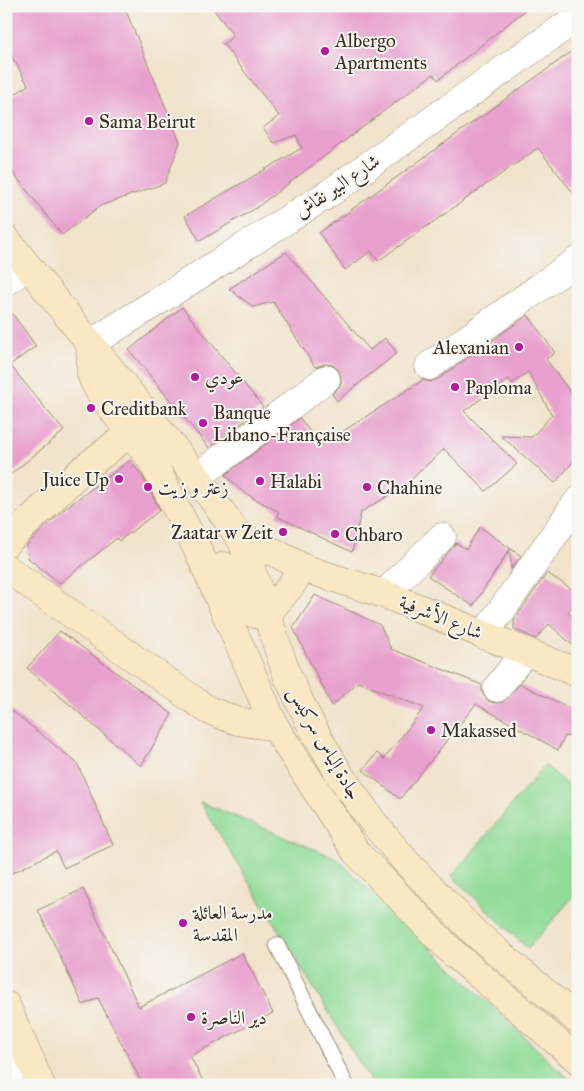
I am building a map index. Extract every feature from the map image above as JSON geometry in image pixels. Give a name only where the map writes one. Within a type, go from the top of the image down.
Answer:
[{"type":"main road","name":"جادة إلياس سركيس","points":[[6,239],[17,274],[90,344],[228,518],[245,547],[287,675],[310,723],[341,777],[376,826],[407,863],[475,933],[578,1020]]},
{"type":"main road","name":"جادة إلياس سركيس","points":[[90,344],[91,374],[95,384],[152,461],[198,550],[275,727],[356,852],[451,951],[578,1060]]},
{"type":"main road","points":[[6,543],[82,470],[131,432]]},
{"type":"main road","points":[[152,461],[193,507],[214,543],[241,603],[257,614],[267,614],[303,568]]},
{"type":"main road","name":"شارع الأشرفية","points":[[245,547],[274,552],[303,568],[384,594],[578,673]]},
{"type":"main road","name":"جادة إلياس سركيس","points":[[6,568],[208,710],[237,721],[275,727]]},
{"type":"main road","points":[[6,1005],[26,1072]]},
{"type":"street","name":"شارع البير نقاش","points":[[90,344],[331,192],[578,17]]},
{"type":"street","points":[[429,366],[578,260]]},
{"type":"street","points":[[197,477],[326,379]]},
{"type":"street","points":[[484,635],[578,501]]},
{"type":"street","points":[[384,594],[442,537]]},
{"type":"street","points":[[497,688],[526,652]]},
{"type":"lane","points":[[277,946],[346,1085]]},
{"type":"green space","points":[[545,765],[578,795],[578,891],[528,949],[452,876]]},
{"type":"green space","points":[[200,802],[336,858],[575,1085],[373,1085]]},
{"type":"building","name":"Sama Beirut","points":[[6,6],[124,6],[180,142],[165,183],[100,206],[62,235],[6,164],[6,101],[28,85],[6,46]]},
{"type":"building","points":[[211,6],[530,6],[438,80],[433,74],[256,208],[200,241],[185,216],[302,148],[296,135],[274,143],[263,128],[279,116],[223,44],[234,36]]},
{"type":"building","points":[[578,47],[578,199],[538,148],[378,261],[371,251],[345,270],[319,233]]},
{"type":"building","points":[[286,252],[370,350],[385,338],[397,353],[337,401],[332,394],[341,385],[338,369],[332,365],[325,364],[315,367],[273,302],[253,307],[229,289]]},
{"type":"building","points":[[6,305],[36,346],[10,365],[64,431],[6,478]]},
{"type":"building","name":"عودي","points":[[182,307],[263,407],[209,448],[129,350]]},
{"type":"building","points":[[528,315],[555,353],[546,359],[578,403],[578,456],[555,483],[501,436],[532,437],[552,415],[528,372],[512,384],[509,379],[464,411],[517,464],[486,491],[444,449],[403,487],[361,512],[352,552],[276,516],[279,512],[243,492],[225,475],[300,418],[320,446],[423,380],[430,382],[438,379]]},
{"type":"building","points":[[130,460],[143,477],[160,510],[119,541],[117,538],[60,583],[28,558],[27,545],[63,510]]},
{"type":"building","points":[[480,527],[521,556],[511,569],[510,549],[473,606],[428,576],[456,543],[466,549]]},
{"type":"building","points":[[547,573],[578,593],[578,599],[568,611],[578,623],[578,650],[549,624],[536,639],[514,629],[514,620]]},
{"type":"building","points":[[315,595],[380,625],[391,649],[482,685],[482,693],[488,701],[495,703],[503,702],[520,684],[578,712],[578,738],[565,736],[558,750],[476,704],[400,799],[363,770],[377,753],[384,759],[424,708],[358,682],[332,706],[293,628]]},
{"type":"building","points":[[60,631],[172,714],[141,766],[27,668]]},
{"type":"building","points":[[6,706],[77,763],[113,845],[64,868],[56,851],[6,876]]},
{"type":"building","name":"دير الناصرة","points":[[83,889],[139,1007],[242,953],[273,1013],[190,1056],[205,1085],[143,1085],[98,998],[83,1005],[38,910]]},
{"type":"place","name":"Albergo Apartments","points":[[325,51]]},
{"type":"place","name":"Sama Beirut","points":[[89,121]]},
{"type":"place","name":"Alexanian","points":[[519,347]]},
{"type":"place","name":"عودي","points":[[195,377]]},
{"type":"place","name":"Paploma","points":[[455,387]]},
{"type":"place","name":"Creditbank","points":[[91,408]]},
{"type":"place","name":"Banque Libano-Française","points":[[203,423]]},
{"type":"place","name":"Juice Up","points":[[119,479]]},
{"type":"place","name":"Halabi","points":[[260,481]]},
{"type":"place","name":"زعتر و زيت","points":[[148,487]]},
{"type":"place","name":"Chahine","points":[[367,487]]},
{"type":"place","name":"Zaatar w Zeit","points":[[283,532]]},
{"type":"place","name":"Chbaro","points":[[335,534]]},
{"type":"place","name":"Makassed","points":[[431,730]]},
{"type":"place","name":"مدرسة العائلة المقدسة","points":[[183,923]]},
{"type":"place","name":"دير الناصرة","points":[[191,1017]]}]
